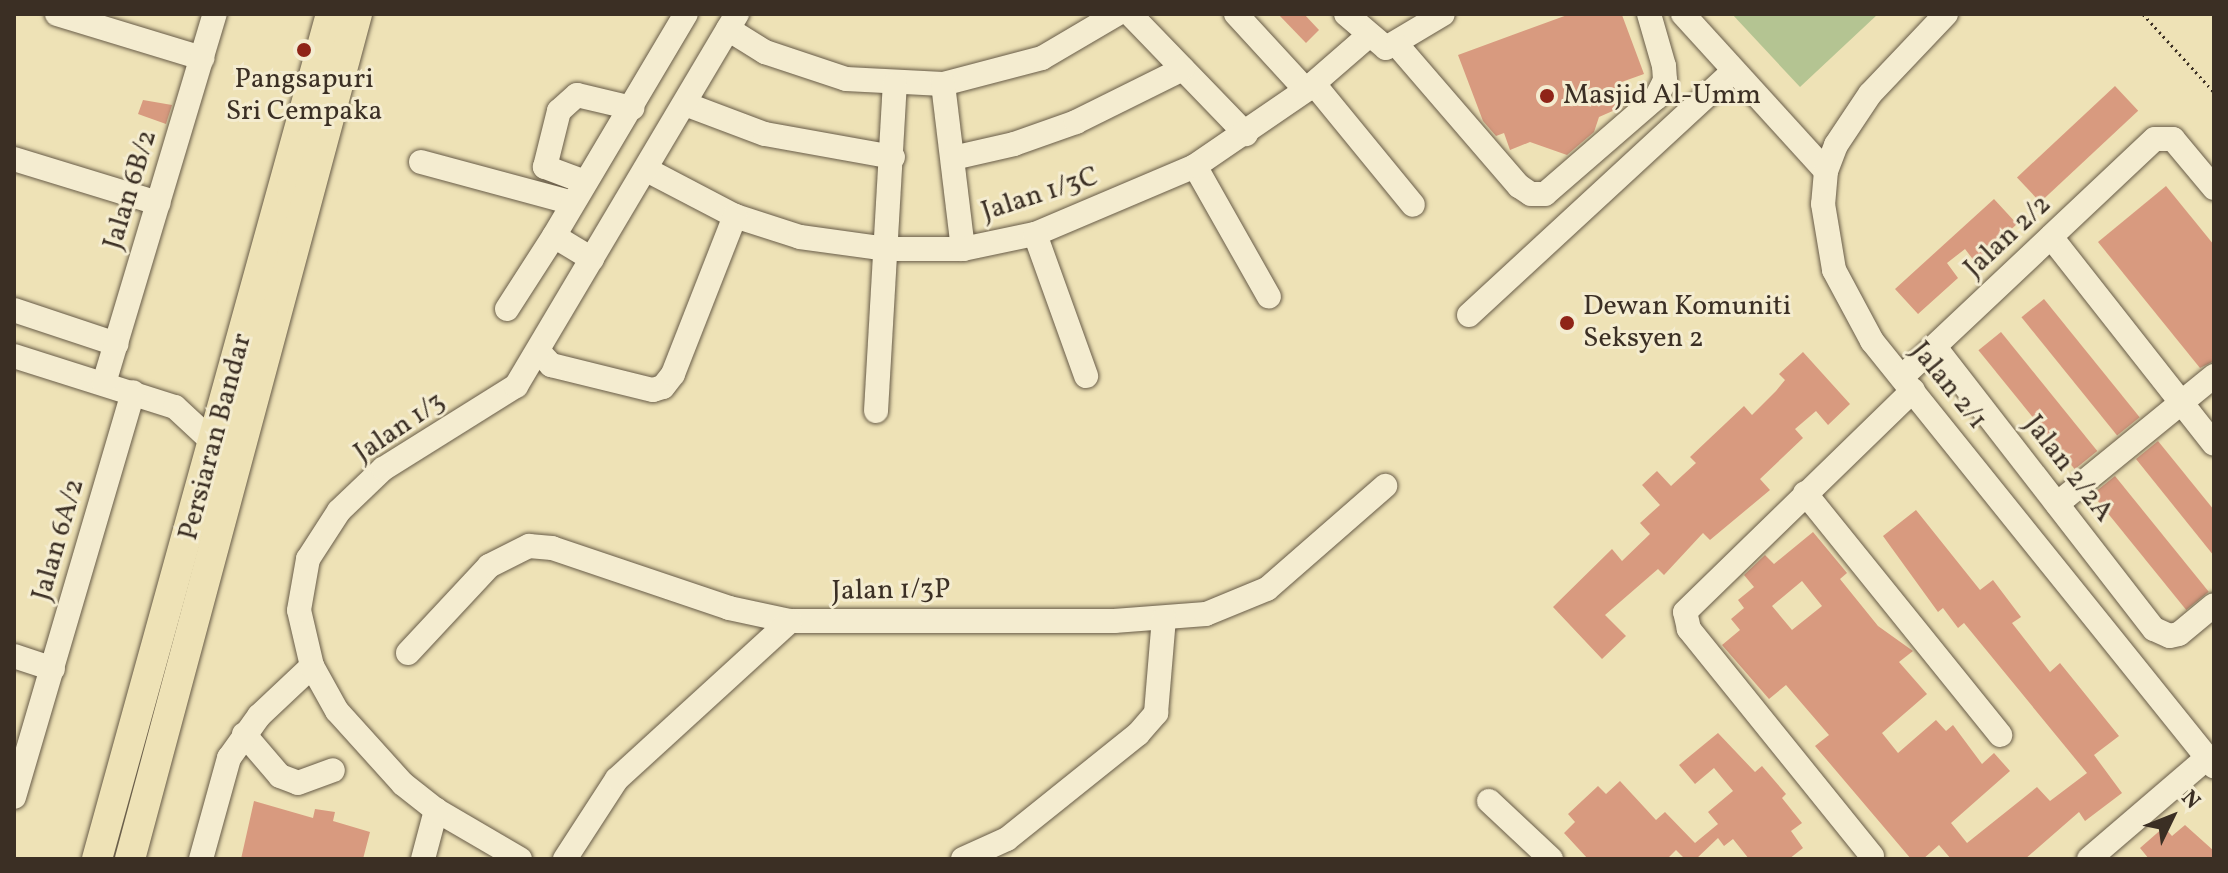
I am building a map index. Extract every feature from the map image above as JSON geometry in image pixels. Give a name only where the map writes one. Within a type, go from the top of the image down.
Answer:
[{"type":"main road","name":"Persiaran Bandar","points":[[97,859],[215,444],[331,14]]},
{"type":"main road","name":"Persiaran Bandar","points":[[130,859],[357,14]]},
{"type":"street","points":[[60,14],[202,58]]},
{"type":"street","name":"Jalan 6B/2","points":[[104,383],[215,14]]},
{"type":"street","points":[[507,309],[632,108],[686,14]]},
{"type":"street","points":[[732,22],[806,68],[895,85],[943,84],[1042,58],[1117,14]]},
{"type":"street","points":[[1130,14],[1246,134]]},
{"type":"street","points":[[1236,14],[1310,87],[1413,205]]},
{"type":"street","points":[[1346,14],[1367,37],[1386,48],[1398,46],[1443,14]]},
{"type":"street","points":[[1398,46],[1519,186],[1531,194],[1545,194],[1656,98],[1665,80],[1664,66],[1649,14]]},
{"type":"street","points":[[1683,14],[1732,72],[1826,171]]},
{"type":"street","name":"Jalan 2/1","points":[[1946,14],[1870,94],[1826,171],[1826,237],[1834,270],[1849,304],[1907,384],[2211,762]]},
{"type":"street","name":"Jalan 1/3","points":[[520,859],[436,810],[371,753],[337,711],[312,666],[299,610],[308,559],[339,511],[383,469],[516,386],[647,170],[732,22]]},
{"type":"street","name":"Jalan 1/3C","points":[[647,170],[735,216],[800,237],[886,249],[963,249],[1035,234],[1195,166],[1246,134],[1310,87],[1367,37]]},
{"type":"street","points":[[953,158],[1014,144],[1076,122],[1183,69]]},
{"type":"street","points":[[1469,315],[1732,72]]},
{"type":"street","points":[[943,84],[963,249]]},
{"type":"street","points":[[876,411],[895,85]]},
{"type":"street","points":[[579,193],[545,167],[559,111],[577,95],[632,108]]},
{"type":"street","points":[[685,104],[765,134],[893,157]]},
{"type":"street","name":"Jalan 2/2","points":[[1872,856],[1689,629],[1685,620],[1690,603],[1805,493],[1907,384],[1935,347],[2155,139],[2173,139],[2214,188]]},
{"type":"street","points":[[14,159],[158,203]]},
{"type":"street","points":[[421,162],[579,193]]},
{"type":"street","points":[[1195,166],[1269,297]]},
{"type":"street","points":[[539,352],[551,365],[653,390],[665,386],[735,216]]},
{"type":"street","points":[[1035,234],[1086,376]]},
{"type":"street","points":[[554,236],[592,259]]},
{"type":"street","points":[[2051,237],[2214,444]]},
{"type":"street","points":[[14,310],[116,344]]},
{"type":"street","name":"Jalan 2/2A","points":[[1935,347],[2154,629],[2170,636],[2179,634],[2214,605]]},
{"type":"street","points":[[14,356],[175,407],[215,444]]},
{"type":"street","points":[[2057,504],[2214,376]]},
{"type":"street","name":"Jalan 6A/2","points":[[14,797],[133,392]]},
{"type":"street","points":[[175,407],[229,393]]},
{"type":"street","name":"Jalan 1/3P","points":[[408,653],[489,566],[529,546],[552,548],[729,608],[790,621],[1164,618],[1206,614],[1267,589],[1385,486]]},
{"type":"street","points":[[1805,493],[2000,735]]},
{"type":"street","points":[[963,859],[1007,839],[1156,713],[1164,618]]},
{"type":"street","points":[[565,859],[617,779],[790,621]]},
{"type":"street","points":[[14,656],[53,669]]},
{"type":"street","points":[[201,859],[219,785],[244,734],[312,666]]},
{"type":"street","points":[[244,734],[280,776],[298,783],[333,770]]},
{"type":"street","points":[[2089,859],[2211,762]]},
{"type":"street","points":[[1489,801],[1551,859]]},
{"type":"street","points":[[423,859],[436,810]]},
{"type":"path","points":[[2143,14],[2214,92]]},
{"type":"green space","points":[[1732,14],[1878,14],[1800,87]]},
{"type":"building","points":[[1278,14],[1304,14],[1319,30],[1306,43]]},
{"type":"building","name":"Masjid Al-Umm","points":[[1570,14],[1622,15],[1644,74],[1616,84],[1624,106],[1599,117],[1594,132],[1567,155],[1530,142],[1510,150],[1504,133],[1496,136],[1483,121],[1458,55]]},
{"type":"building","points":[[2115,86],[2138,111],[2040,202],[2017,177]]},
{"type":"building","points":[[143,100],[172,105],[166,124],[138,114]]},
{"type":"building","points":[[2166,186],[2214,245],[2214,361],[2200,368],[2098,242]]},
{"type":"building","points":[[1994,199],[2017,224],[1975,262],[1965,249],[1947,263],[1958,278],[1918,314],[1895,289]]},
{"type":"building","points":[[2044,299],[2140,417],[2117,435],[2021,317]]},
{"type":"building","points":[[2001,332],[2097,451],[2075,469],[1978,350]]},
{"type":"building","points":[[1803,352],[1850,404],[1828,425],[1816,411],[1795,429],[1803,438],[1760,479],[1770,490],[1710,540],[1703,533],[1664,575],[1658,569],[1605,615],[1626,636],[1602,659],[1553,607],[1612,549],[1622,561],[1650,534],[1640,523],[1660,505],[1642,485],[1657,471],[1671,486],[1696,463],[1690,457],[1744,406],[1752,415],[1776,391],[1785,380],[1779,374]]},
{"type":"building","points":[[2158,441],[2214,510],[2214,556],[2136,459]]},
{"type":"building","points":[[2115,476],[2209,592],[2186,610],[2092,494]]},
{"type":"building","points":[[1916,510],[1980,590],[1993,580],[2021,617],[2012,623],[2050,672],[2060,663],[2119,736],[2094,755],[2122,793],[2085,821],[2079,812],[2025,859],[1951,859],[1939,845],[1923,859],[1911,859],[1815,746],[1829,735],[1786,685],[1769,699],[1722,645],[1740,630],[1731,619],[1744,608],[1738,600],[1754,587],[1744,575],[1765,555],[1774,564],[1813,532],[1847,573],[1840,579],[1878,626],[1913,651],[1899,662],[1927,694],[1882,733],[1898,753],[1936,720],[1946,731],[1953,725],[1982,764],[1994,753],[2010,771],[1951,823],[1967,843],[2037,787],[2050,801],[2087,773],[1964,623],[1958,628],[1943,608],[1938,612],[1883,536]],"holes":[[[1802,581],[1822,606],[1792,630],[1772,606]]]},
{"type":"building","points":[[1718,733],[1755,772],[1762,766],[1786,794],[1782,798],[1802,823],[1791,831],[1803,848],[1789,859],[1749,859],[1733,839],[1724,846],[1718,838],[1696,859],[1685,859],[1676,850],[1667,859],[1588,859],[1564,833],[1575,822],[1568,814],[1598,786],[1606,794],[1620,781],[1656,820],[1665,812],[1695,843],[1718,824],[1708,812],[1733,791],[1714,768],[1695,784],[1679,765]]},
{"type":"building","points":[[254,801],[313,818],[315,809],[335,812],[333,821],[370,832],[363,859],[241,859]]},
{"type":"building","points":[[2185,825],[2214,851],[2214,859],[2149,859],[2140,848],[2164,827],[2172,836]]},
{"type":"place","name":"Pangsapuri Sri Cempaka","points":[[304,50]]},
{"type":"place","name":"Masjid Al-Umm","points":[[1547,96]]},
{"type":"place","name":"Dewan Komuniti Seksyen 2","points":[[1567,323]]}]
